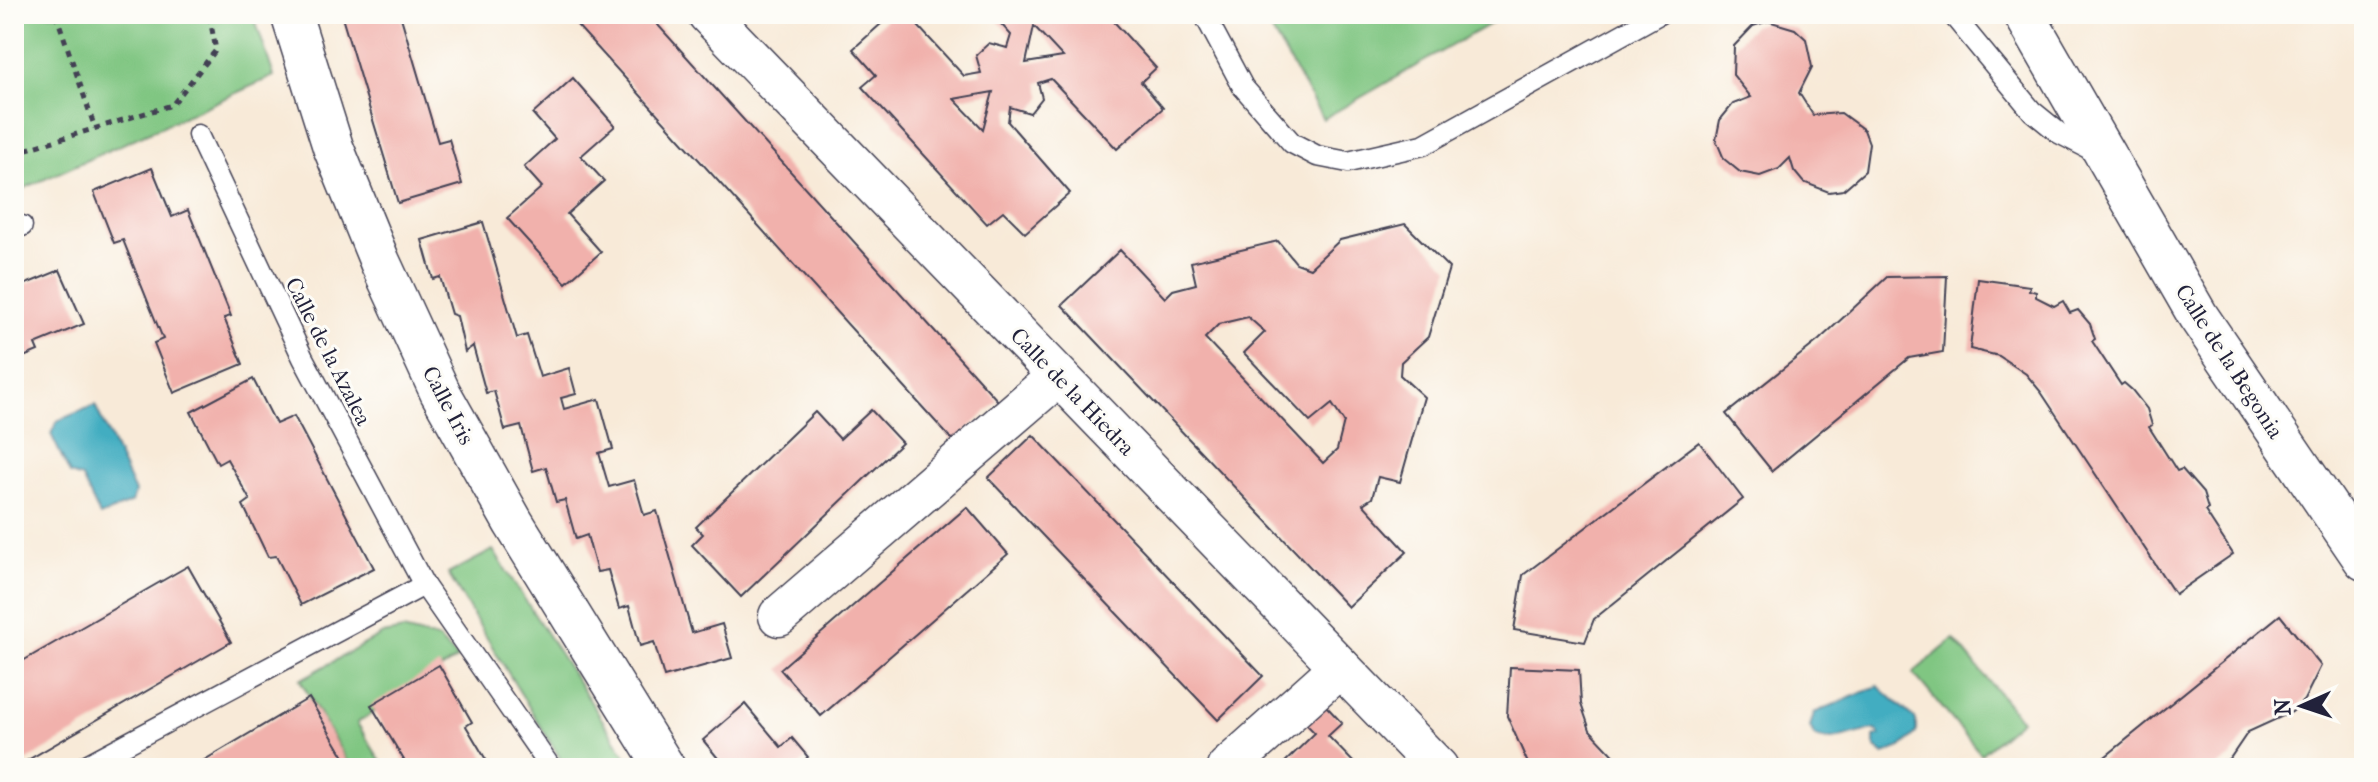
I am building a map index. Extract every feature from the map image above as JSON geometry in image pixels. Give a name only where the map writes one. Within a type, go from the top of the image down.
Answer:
[{"type":"street","name":"Calle Iris","points":[[291,14],[333,147],[380,262],[427,364],[513,522],[665,768]]},
{"type":"street","name":"Calle de la Hiedra","points":[[708,14],[1438,768]]},
{"type":"street","name":"Calle de la Begonia","points":[[2024,14],[2198,316],[2364,560]]},
{"type":"street","points":[[779,616],[1058,376]]},
{"type":"street","points":[[1227,768],[1340,667]]},
{"type":"lane","points":[[1204,14],[1243,87],[1292,143],[1317,156],[1348,162],[1423,145],[1659,14]]},
{"type":"lane","points":[[1952,14],[2032,111],[2059,133],[2104,156]]},
{"type":"lane","name":"Calle de la Azalea","points":[[198,135],[303,358],[424,585],[551,768]]},
{"type":"lane","points":[[81,768],[424,585]]},
{"type":"path","points":[[56,14],[95,128]]},
{"type":"path","points":[[14,153],[172,105],[216,50],[209,14]]},
{"type":"green space","points":[[14,14],[253,14],[274,76],[14,193]]},
{"type":"green space","points":[[1262,14],[1507,14],[1323,119]]},
{"type":"green space","points":[[493,550],[634,768],[566,768],[448,574]]},
{"type":"green space","points":[[403,630],[438,639],[458,658],[357,723],[385,768],[351,768],[300,680],[383,634]]},
{"type":"green space","points":[[1954,639],[2021,720],[1981,754],[1913,673]]},
{"type":"water","points":[[95,405],[135,492],[132,502],[100,516],[82,478],[70,474],[51,434],[57,421]]},
{"type":"water","points":[[1878,686],[1916,720],[1916,733],[1901,747],[1883,754],[1874,745],[1874,737],[1880,735],[1876,730],[1828,739],[1814,736],[1810,727],[1814,713]]},
{"type":"building","points":[[341,14],[400,14],[438,142],[449,139],[462,184],[398,203]]},
{"type":"building","points":[[567,14],[648,14],[998,401],[954,442]]},
{"type":"building","points":[[892,14],[907,14],[964,76],[981,73],[976,55],[989,43],[1007,48],[1011,35],[992,14],[1107,14],[1156,68],[1141,82],[1163,108],[1117,149],[1051,79],[1038,83],[1042,98],[1030,113],[1010,107],[1008,122],[1070,193],[1025,233],[1003,211],[987,224],[862,87],[876,75],[853,49]],"holes":[[[1034,26],[1063,57],[1026,63]],[[993,92],[983,129],[954,99]]]},
{"type":"building","points":[[1768,21],[1795,29],[1806,39],[1812,67],[1799,93],[1813,115],[1841,113],[1864,130],[1869,143],[1865,171],[1843,190],[1829,192],[1803,182],[1794,171],[1790,158],[1779,169],[1760,176],[1740,172],[1724,159],[1716,140],[1720,120],[1733,104],[1751,97],[1733,75],[1734,46],[1753,26]]},
{"type":"building","points":[[573,78],[615,126],[581,156],[604,181],[567,214],[601,252],[566,283],[507,218],[542,187],[524,167],[555,139],[533,114]]},
{"type":"building","points":[[152,168],[172,217],[188,210],[231,316],[224,318],[243,364],[174,393],[154,343],[163,339],[123,240],[114,243],[94,192]]},
{"type":"building","points":[[483,222],[517,338],[527,335],[540,377],[569,368],[576,394],[561,398],[564,409],[599,399],[613,449],[599,453],[609,487],[634,480],[644,515],[657,511],[692,633],[722,624],[732,658],[664,677],[654,642],[640,646],[629,606],[619,609],[608,570],[597,572],[587,535],[576,539],[565,500],[556,502],[546,467],[533,471],[521,426],[505,430],[494,391],[486,393],[473,346],[465,352],[457,316],[451,314],[440,277],[433,279],[422,240]]},
{"type":"building","points":[[1405,224],[1449,268],[1428,337],[1401,362],[1400,375],[1424,397],[1400,482],[1378,477],[1372,498],[1363,504],[1407,552],[1348,607],[1062,305],[1120,250],[1165,298],[1173,290],[1196,284],[1191,262],[1278,241],[1296,263],[1310,268],[1340,240]],"holes":[[[1248,317],[1265,332],[1244,353],[1310,422],[1332,404],[1344,422],[1337,450],[1323,463],[1205,338],[1219,324]]]},
{"type":"building","points":[[60,270],[84,324],[35,344],[38,351],[14,361],[14,289]]},
{"type":"building","points":[[1947,276],[1943,352],[1909,358],[1772,471],[1726,414],[1819,340],[1887,277]]},
{"type":"building","points":[[1978,279],[2030,286],[2029,290],[2036,292],[2036,297],[2054,306],[2063,301],[2070,313],[2078,310],[2090,324],[2095,339],[2092,341],[2121,385],[2124,383],[2132,390],[2147,409],[2152,425],[2149,427],[2177,471],[2182,469],[2203,493],[2208,509],[2205,511],[2233,554],[2175,594],[2026,374],[1999,356],[1970,349]]},
{"type":"building","points":[[253,379],[276,424],[294,416],[374,568],[301,605],[276,556],[268,557],[243,505],[250,500],[227,459],[218,464],[191,412]]},
{"type":"building","points":[[871,410],[902,443],[741,597],[692,545],[703,534],[696,527],[815,412],[840,439]]},
{"type":"building","points":[[1033,435],[1263,676],[1218,720],[988,478]]},
{"type":"building","points":[[1699,442],[1743,499],[1594,619],[1585,642],[1514,630],[1523,575]]},
{"type":"building","points":[[967,507],[1008,554],[821,716],[780,669]]},
{"type":"building","points":[[188,566],[231,642],[14,768],[14,666]]},
{"type":"building","points":[[2280,615],[2321,666],[2304,700],[2292,712],[2248,732],[2231,757],[2215,768],[2105,768],[2100,761]]},
{"type":"building","points":[[439,665],[472,722],[466,726],[491,768],[400,768],[397,763],[404,760],[371,705]]},
{"type":"building","points":[[1510,667],[1579,670],[1581,704],[1590,730],[1626,768],[1530,768],[1507,716]]},
{"type":"building","points":[[309,698],[350,767],[191,768]]},
{"type":"building","points":[[745,704],[781,747],[792,738],[808,757],[797,768],[726,768],[703,740]]},
{"type":"building","points":[[1326,706],[1342,723],[1328,736],[1359,768],[1279,768],[1315,733],[1306,724]]}]
